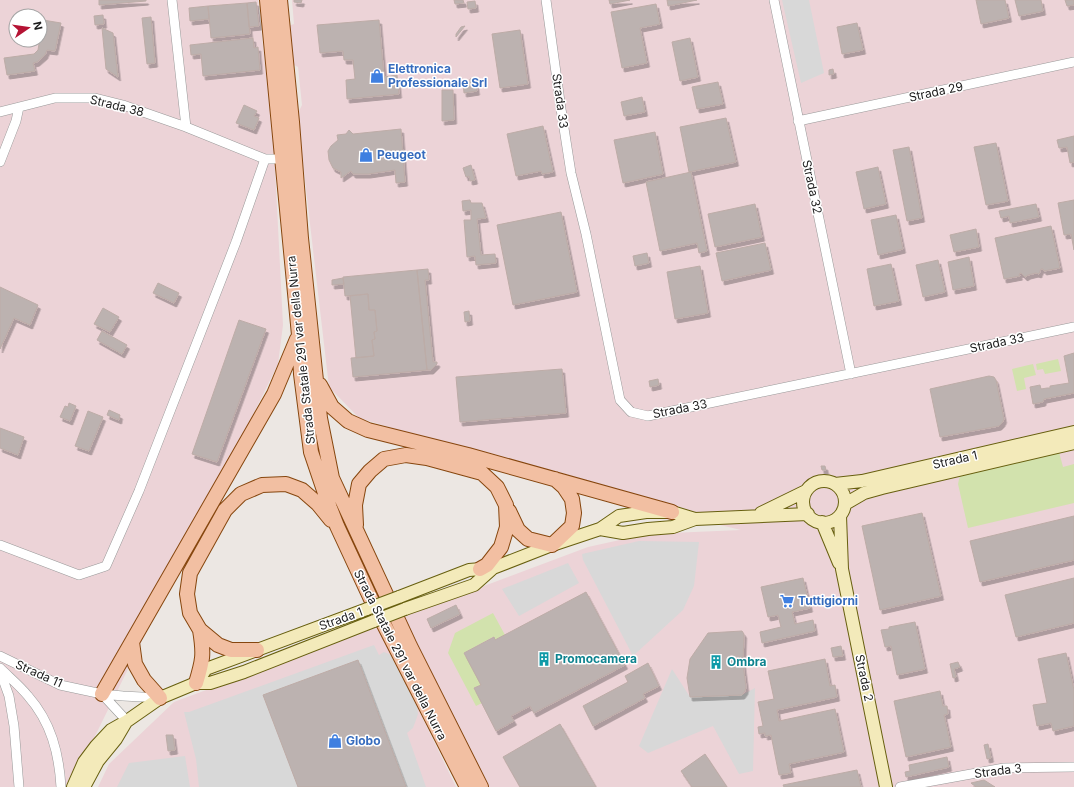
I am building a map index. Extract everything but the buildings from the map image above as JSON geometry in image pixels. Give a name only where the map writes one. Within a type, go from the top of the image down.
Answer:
[{"type":"main road","name":"Strada Statale 291 var della Nurra","points":[[267,0],[299,335],[301,374],[311,452],[337,526],[374,604],[467,787]]},
{"type":"main road","name":"Strada Statale 291 var della Nurra","points":[[280,0],[292,122],[301,238],[320,418],[332,478],[410,646],[481,787]]},
{"type":"main road","points":[[102,694],[274,394],[299,335]]},
{"type":"main road","points":[[315,371],[321,389],[332,407],[348,421],[368,430],[468,454],[672,512]]},
{"type":"main road","points":[[356,532],[355,505],[359,484],[370,470],[384,459],[406,455],[427,458],[482,473],[497,488],[518,530],[528,539],[552,545],[572,526],[574,513],[572,499],[564,487],[554,478]]},
{"type":"main road","points":[[257,650],[231,650],[218,645],[200,630],[190,613],[187,594],[190,573],[224,510],[241,494],[262,485],[286,484],[302,490],[318,504],[337,526]]},
{"type":"main road","points":[[487,569],[487,565],[501,547],[507,527],[506,505]]},
{"type":"main road","points":[[196,683],[203,660],[203,647],[200,630]]},
{"type":"main road","points":[[132,642],[135,664],[144,680],[160,698]]},
{"type":"street","points":[[172,0],[186,127]]},
{"type":"street","name":"Strada 33","points":[[546,0],[571,173],[586,234],[620,400],[631,412],[648,416],[1074,327]]},
{"type":"street","name":"Strada 32","points":[[774,0],[851,374]]},
{"type":"street","name":"Strada 29","points":[[798,121],[1074,62]]},
{"type":"street","name":"Strada 38","points":[[0,112],[55,98],[95,98],[123,105],[186,127],[265,159],[282,159]]},
{"type":"street","points":[[0,162],[16,120],[19,107]]},
{"type":"street","points":[[0,545],[79,575],[106,566],[139,491],[236,242],[265,159]]},
{"type":"street","name":"Strada 1","points":[[835,484],[862,481],[1074,432]]},
{"type":"street","name":"Strada 1","points":[[842,510],[864,494],[947,472],[1074,443]]},
{"type":"street","points":[[819,481],[827,481],[835,484],[843,492],[842,510],[832,521],[822,522],[814,520],[808,514],[804,505],[806,491],[819,481]]},
{"type":"street","name":"Strada 1","points":[[756,516],[806,491]]},
{"type":"street","name":"Strada 2","points":[[842,510],[842,569],[886,787]]},
{"type":"street","name":"Strada 1","points":[[196,683],[206,669],[367,610],[469,570],[487,569],[600,529],[620,516],[646,512],[672,512],[696,519]]},
{"type":"street","name":"Strada 1","points":[[600,529],[623,533],[673,527],[696,519],[808,514]]},
{"type":"street","name":"Strada 2","points":[[822,522],[842,569]]},
{"type":"street","name":"Strada 1","points":[[72,787],[84,762],[111,730],[127,721],[160,698],[196,683],[210,683],[244,672],[405,609],[474,585],[487,569]]},
{"type":"street","name":"Strada 11","points":[[0,656],[60,685],[102,694],[160,698]]},
{"type":"street","points":[[0,669],[9,696],[14,726],[19,787]]},
{"type":"street","name":"Strada 11","points":[[0,669],[29,697],[45,721],[54,739],[61,787]]},
{"type":"street","points":[[102,694],[127,721]]},
{"type":"street","name":"Strada 1","points":[[84,787],[98,761],[116,739],[127,721]]},
{"type":"street","name":"Strada 3","points":[[900,787],[1004,768],[1074,767]]},
{"type":"shaded area","points":[[0,0],[258,0],[274,148],[283,325],[278,364],[70,787],[0,787]]},
{"type":"shaded area","points":[[292,0],[1074,0],[1074,787],[486,787],[401,617],[588,547],[647,534],[741,530],[695,519],[359,418],[329,387],[299,129],[298,113],[302,105],[298,67],[292,64],[288,26],[294,24]]},
{"type":"shaded area","points":[[782,0],[809,0],[824,73],[801,83]]},
{"type":"shaded area","points":[[639,541],[699,542],[694,586],[683,610],[633,656],[583,560],[582,554]]},
{"type":"shaded area","points":[[568,563],[579,583],[519,616],[502,589]]},
{"type":"shaded area","points":[[378,626],[456,787],[98,787],[109,764],[174,702]]},
{"type":"shaded area","points":[[374,645],[379,655],[384,652],[391,655],[417,705],[418,714],[416,720],[413,728],[407,733],[426,787],[406,787],[358,660],[263,695],[298,787],[199,787],[196,759],[184,712],[189,712]]},
{"type":"shaded area","points":[[672,669],[690,697],[742,695],[755,688],[753,771],[739,774],[713,726],[648,753],[639,746]]},
{"type":"shaded area","points":[[185,756],[190,787],[117,787],[129,763]]},
{"type":"green space","points":[[1058,359],[1061,371],[1045,374],[1043,369],[1037,370],[1036,364]]},
{"type":"green space","points":[[1033,364],[1036,375],[1024,378],[1026,389],[1017,391],[1012,369]]},
{"type":"green space","points":[[1059,452],[1063,467],[1074,464],[1074,503],[968,528],[958,484],[960,475]]},
{"type":"green space","points":[[493,613],[505,635],[495,640],[493,637],[464,653],[481,685],[474,688],[482,703],[476,706],[448,653],[455,633]]},
{"type":"place","name":"Elettronica Professionale Srl","points":[[377,76]]},
{"type":"place","name":"Peugeot","points":[[366,155]]},
{"type":"place","name":"Tuttigiorni","points":[[787,601]]},
{"type":"place","name":"Promocamera","points":[[544,659]]},
{"type":"place","name":"Ombra","points":[[716,662]]},
{"type":"place","name":"Globo","points":[[335,741]]}]
